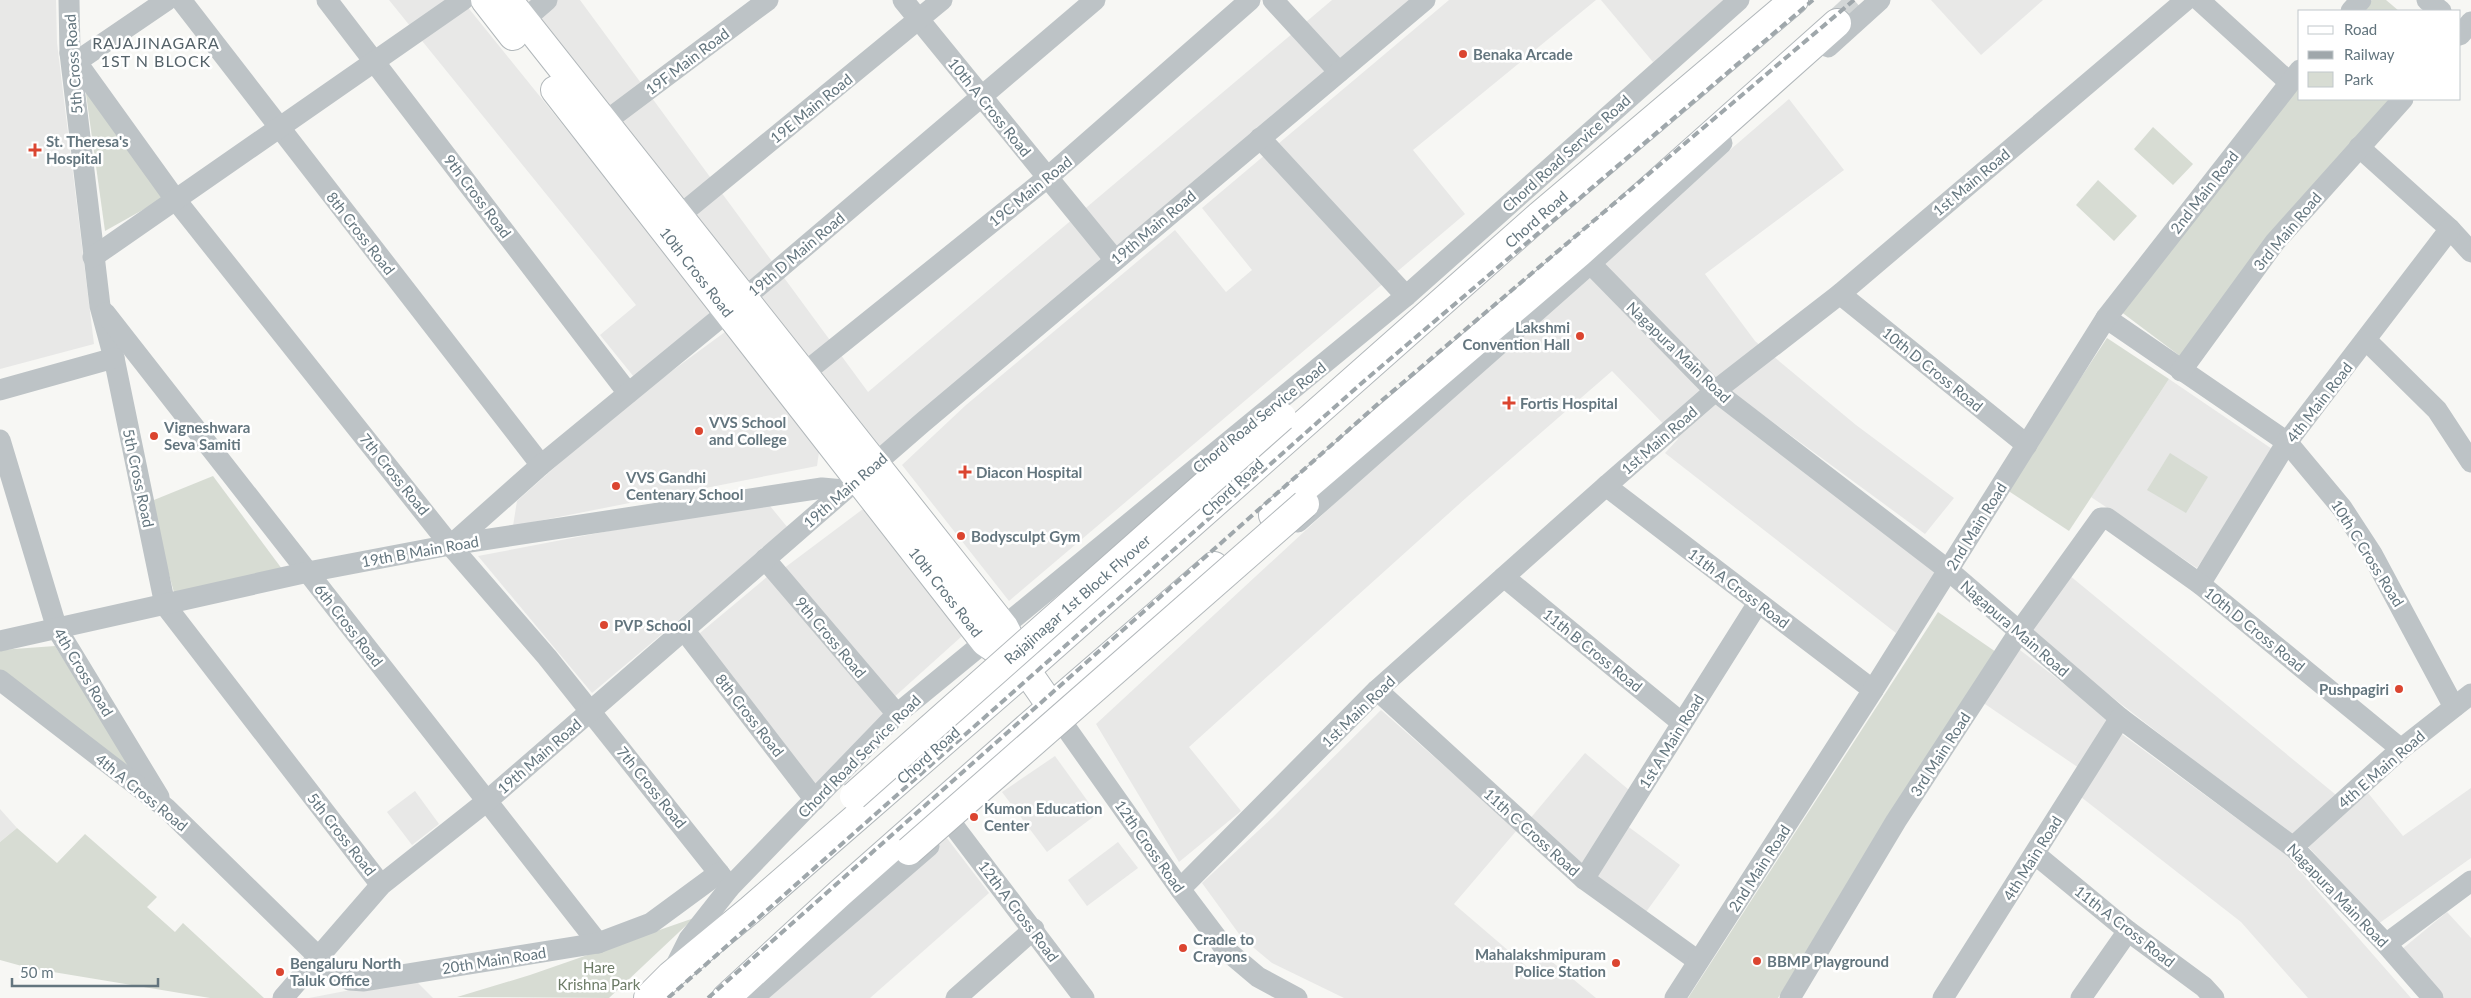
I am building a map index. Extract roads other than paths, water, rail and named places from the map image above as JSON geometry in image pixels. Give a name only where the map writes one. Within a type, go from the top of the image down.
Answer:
[{"type":"main road","name":"10th Cross Road","points":[[485,0],[735,304],[803,374],[859,478]]},
{"type":"main road","name":"Chord Road","points":[[648,998],[671,974],[798,868],[1026,670],[1539,216],[1794,0]]},
{"type":"main road","name":"10th Cross Road","points":[[516,10],[679,216],[735,304],[859,478],[1026,670]]},
{"type":"main road","points":[[726,998],[839,894],[1058,717],[1378,425],[1584,258],[1837,22]]},
{"type":"main road","name":"Rajajinagar 1st Block Flyover","points":[[798,868],[823,822],[1282,417],[1326,381],[1353,366],[1380,357]]},
{"type":"main road","points":[[839,894],[885,874],[1360,455],[1373,441],[1378,425]]},
{"type":"main road","name":"12th Cross Road","points":[[1026,670],[1058,717]]},
{"type":"street","name":"5th Cross Road","points":[[69,0],[93,257],[100,306],[114,358],[165,606],[381,885]]},
{"type":"street","points":[[73,57],[167,0]]},
{"type":"street","name":"8th Cross Road","points":[[181,0],[541,465]]},
{"type":"street","name":"9th Cross Road","points":[[327,0],[628,393]]},
{"type":"street","points":[[93,257],[463,0]]},
{"type":"street","points":[[516,10],[547,0]]},
{"type":"street","name":"19F Main Road","points":[[605,122],[768,0]]},
{"type":"street","name":"10th A Cross Road","points":[[903,0],[1115,260]]},
{"type":"street","name":"19E Main Road","points":[[679,216],[942,0]]},
{"type":"street","name":"19th D Main Road","points":[[450,545],[541,465],[983,97],[1095,0]]},
{"type":"street","name":"19C Main Road","points":[[803,374],[1047,178],[1250,0]]},
{"type":"street","points":[[1273,0],[1339,72]]},
{"type":"street","name":"19th Main Road","points":[[283,998],[381,885],[486,801],[859,478],[1425,0]]},
{"type":"street","name":"Chord Road Service Road","points":[[780,834],[897,714],[1406,296],[1739,0]]},
{"type":"street","points":[[753,998],[952,825],[1058,717],[1880,0]]},
{"type":"street","name":"1st Main Road","points":[[1180,889],[1377,690],[1606,486],[1715,391],[1840,294],[2186,0]]},
{"type":"street","points":[[2199,0],[2294,76]]},
{"type":"street","points":[[2352,10],[2361,0]]},
{"type":"street","points":[[2427,0],[2440,10]]},
{"type":"street","name":"7th Cross Road","points":[[73,57],[175,199],[450,545],[547,657],[724,880]]},
{"type":"street","name":"2nd Main Road","points":[[1675,998],[1873,690],[2106,318],[2294,76]]},
{"type":"street","name":"3rd Main Road","points":[[2181,371],[2275,242],[2402,100]]},
{"type":"street","points":[[1260,138],[1406,296]]},
{"type":"street","points":[[2359,147],[2450,229],[2471,252]]},
{"type":"street","name":"4th Main Road","points":[[2200,584],[2287,442],[2450,229]]},
{"type":"street","name":"Nagapura Main Road","points":[[1584,258],[1715,391],[1948,570],[2120,718],[2293,847],[2386,944],[2433,998]]},
{"type":"street","name":"10th D Cross Road","points":[[1840,294],[2027,445]]},
{"type":"street","name":"6th Cross Road","points":[[100,306],[598,943]]},
{"type":"street","name":"10th C Cross Road","points":[[2106,318],[2287,442],[2342,508],[2372,554],[2415,631],[2454,707]]},
{"type":"street","points":[[2366,340],[2437,410],[2471,462]]},
{"type":"street","points":[[0,390],[114,358]]},
{"type":"street","name":"4th Cross Road","points":[[0,440],[57,629],[166,808]]},
{"type":"street","name":"19th B Main Road","points":[[0,641],[165,606],[308,572],[450,545],[822,488],[859,478]]},
{"type":"street","name":"11th A Cross Road","points":[[1606,486],[1873,690]]},
{"type":"street","name":"10th D Cross Road","points":[[2101,518],[2107,518],[2200,584],[2402,749]]},
{"type":"street","name":"3rd Main Road","points":[[1790,998],[1896,821],[2019,632],[2101,518]]},
{"type":"street","name":"9th Cross Road","points":[[765,559],[897,714]]},
{"type":"street","name":"11th B Cross Road","points":[[1504,577],[1682,723]]},
{"type":"street","name":"1st A Main Road","points":[[1584,879],[1758,603]]},
{"type":"street","name":"8th Cross Road","points":[[684,630],[815,800]]},
{"type":"street","name":"4th A Cross Road","points":[[0,680],[166,808],[318,956]]},
{"type":"street","name":"11th C Cross Road","points":[[1377,690],[1584,879],[1698,962]]},
{"type":"street","name":"4th E Main Road","points":[[2293,847],[2402,749],[2471,694]]},
{"type":"street","name":"12th Cross Road","points":[[1058,717],[1180,889],[1226,950],[1258,977],[1297,998]]},
{"type":"street","name":"4th Main Road","points":[[1943,998],[2120,718]]},
{"type":"street","name":"12th A Cross Road","points":[[952,825],[1034,929],[1084,998]]},
{"type":"street","name":"Chord Road","points":[[671,974],[724,880],[780,834]]},
{"type":"street","name":"11th A Cross Road","points":[[2034,854],[2205,994]]},
{"type":"street","name":"20th Main Road","points":[[318,956],[343,979],[364,981],[598,943],[651,923],[724,880]]},
{"type":"street","points":[[2386,944],[2471,881]]},
{"type":"street","points":[[956,998],[1034,929]]},
{"type":"street","points":[[2081,998],[2128,930]]},
{"type":"tunnel","points":[[1837,23],[1862,0]]},
{"type":"railway","points":[[668,998],[1363,382],[1813,0]]},
{"type":"railway","points":[[708,998],[1380,402],[1854,0]]},
{"type":"place","name":"Benaka Arcade","points":[[1463,54]]},
{"type":"place","name":"St. Theresa's Hospital","points":[[35,150]]},
{"type":"place","name":"Lakshmi Convention Hall","points":[[1580,336]]},
{"type":"place","name":"Fortis Hospital","points":[[1509,403]]},
{"type":"place","name":"VVS School and College","points":[[699,431]]},
{"type":"place","name":"Vigneshwara Seva Samiti","points":[[154,436]]},
{"type":"place","name":"Diacon Hospital","points":[[965,472]]},
{"type":"place","name":"VVS Gandhi Centenary School","points":[[616,486]]},
{"type":"place","name":"Bodysculpt Gym","points":[[961,536]]},
{"type":"place","name":"PVP School","points":[[604,625]]},
{"type":"place","name":"Pushpagiri","points":[[2399,689]]},
{"type":"place","name":"Kumon Education Center","points":[[974,817]]},
{"type":"place","name":"Cradle to Crayons","points":[[1183,948]]},
{"type":"place","name":"BBMP Playground","points":[[1757,961]]},
{"type":"place","name":"Mahalakshmipuram Police Station","points":[[1616,963]]},
{"type":"place","name":"Bengaluru North Taluk Office","points":[[280,972]]},
{"type":"district","name":"RAJAJINAGARA 1ST N BLOCK","points":[[156,51]]},
{"type":"park label","name":"Hare Krishna Park","points":[[599,976]]}]
